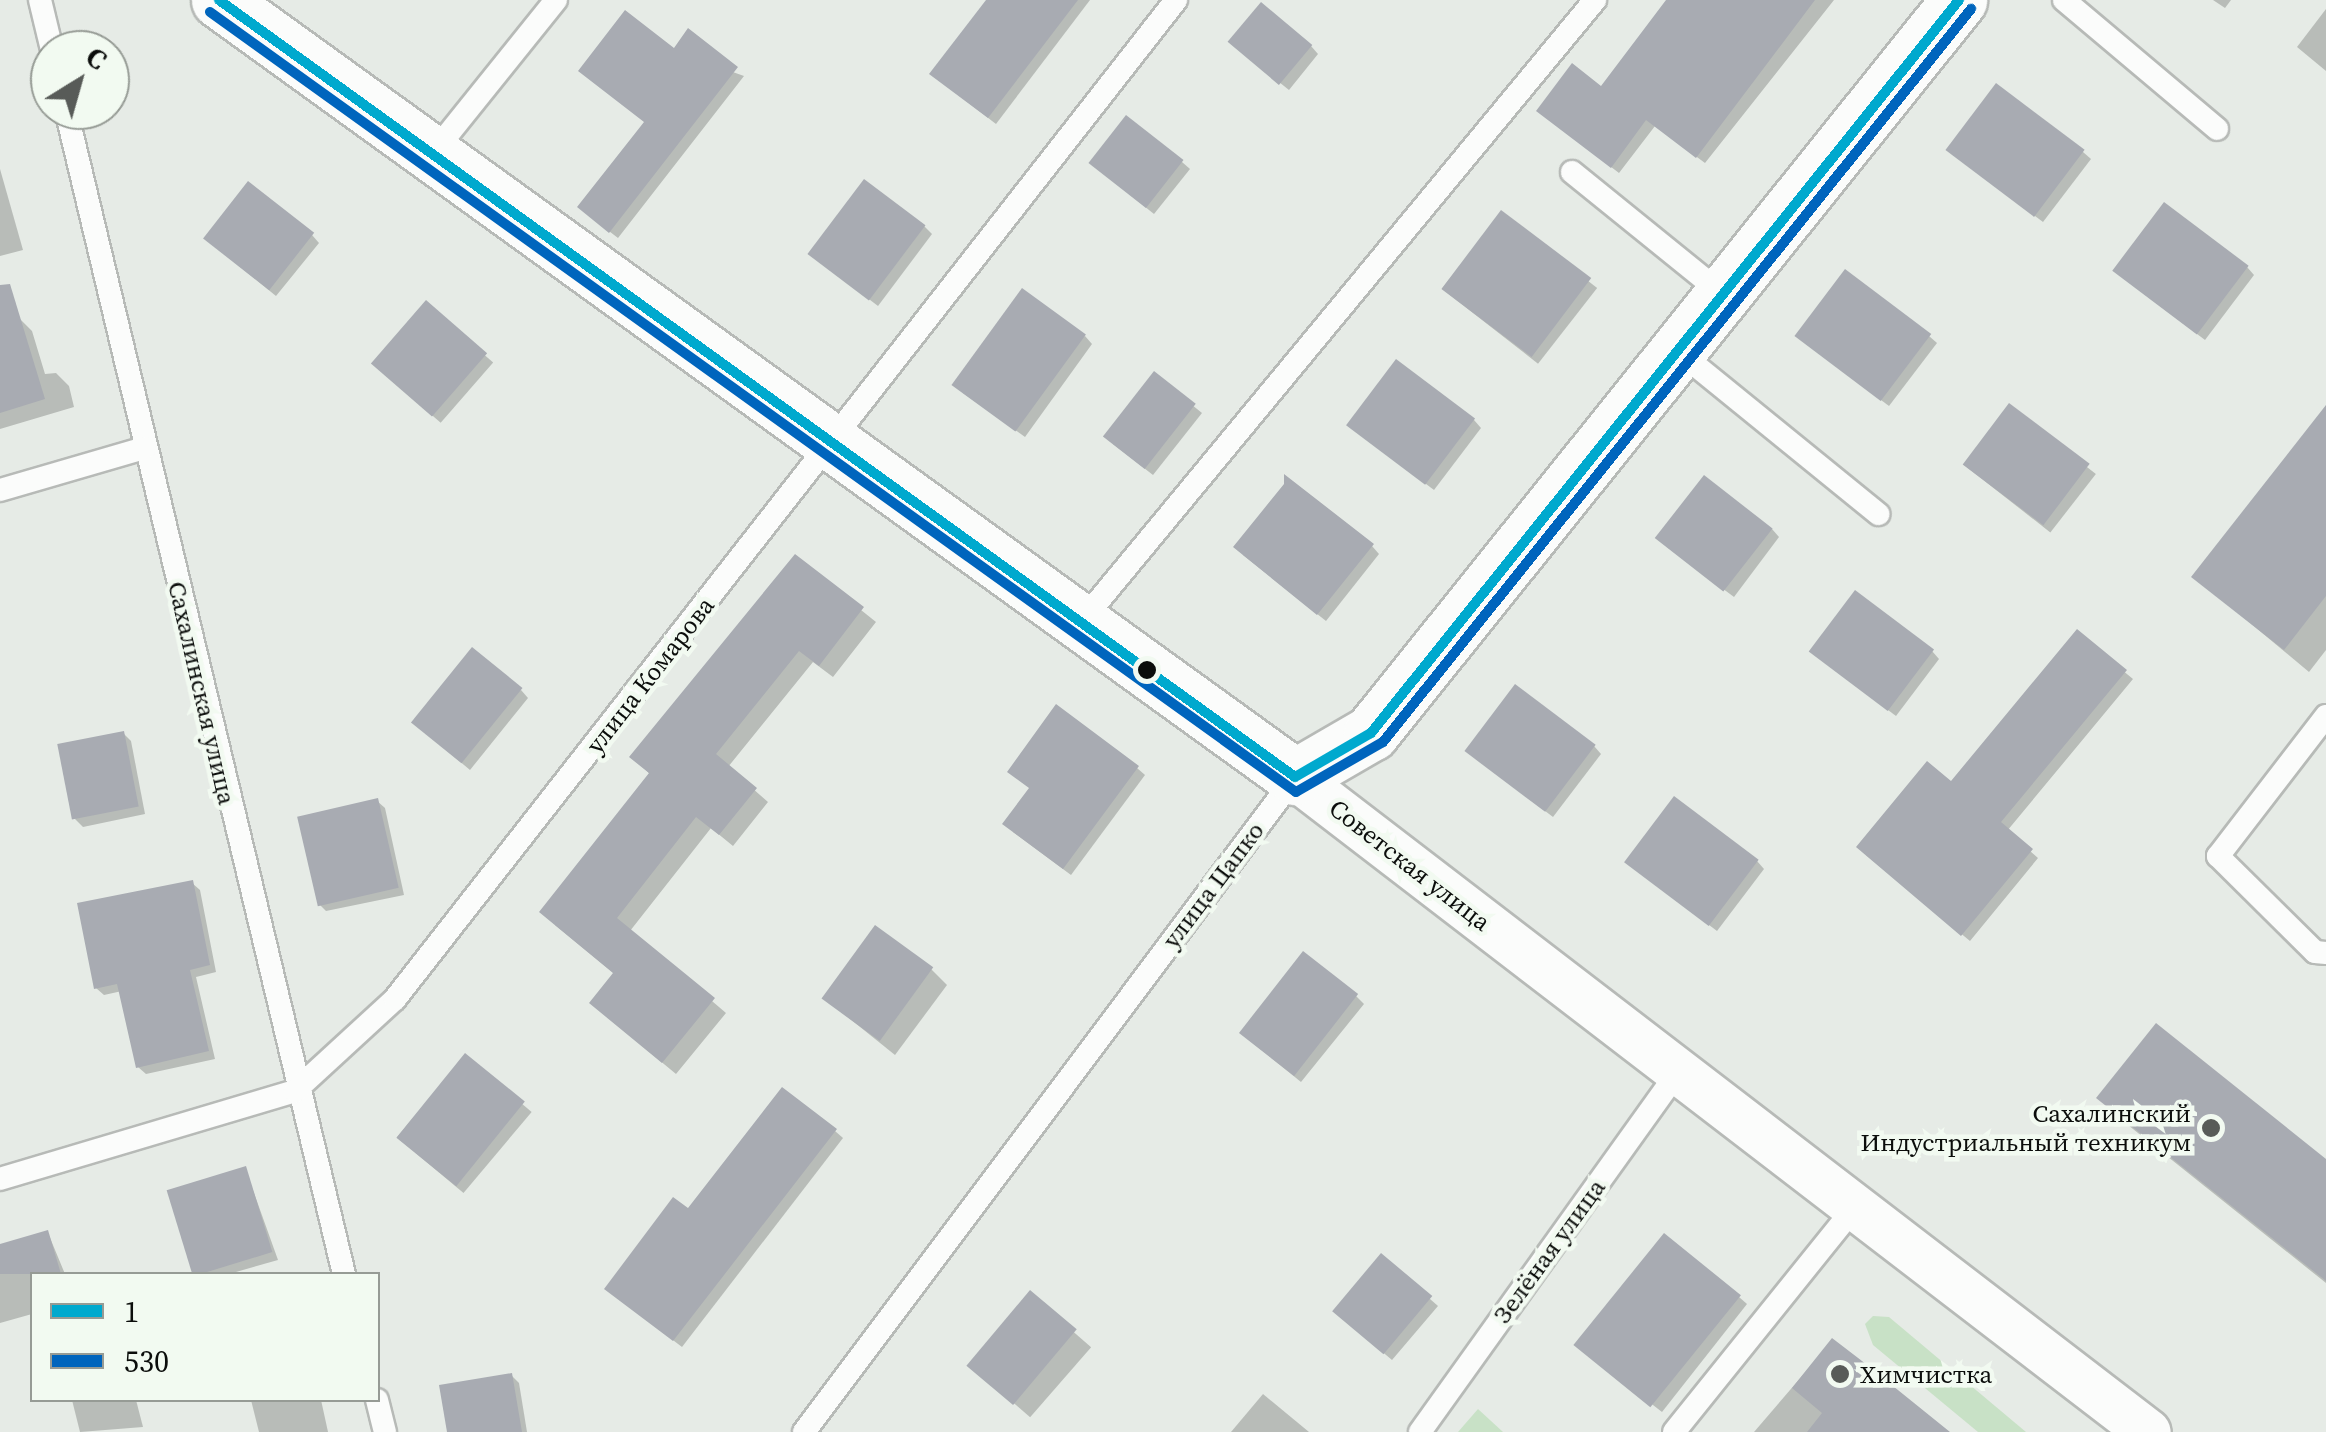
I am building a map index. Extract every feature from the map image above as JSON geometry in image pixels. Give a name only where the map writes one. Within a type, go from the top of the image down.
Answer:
[{"type":"street","name":"Советская улица","points":[[219,0],[1295,777],[2148,1432]]},
{"type":"street","name":"улица Цапко","points":[[1295,777],[1370,733],[1680,352],[1959,0]]},
{"type":"lane","points":[[40,0],[47,30]]},
{"type":"lane","points":[[432,154],[556,0]]},
{"type":"lane","name":"улица Комарова","points":[[0,1178],[295,1091],[395,999],[1176,0]]},
{"type":"lane","points":[[1082,622],[1595,0]]},
{"type":"lane","points":[[2064,0],[2217,129]]},
{"type":"lane","name":"Сахалинская улица","points":[[71,130],[295,1091],[343,1272]]},
{"type":"lane","points":[[1572,172],[1724,295]]},
{"type":"lane","points":[[1680,352],[1878,514]]},
{"type":"lane","points":[[0,490],[145,448]]},
{"type":"lane","points":[[2326,716],[2218,856],[2315,952],[2326,953]]},
{"type":"lane","name":"улица Цапко","points":[[804,1432],[1295,777]]},
{"type":"lane","name":"Зелёная улица","points":[[1420,1432],[1678,1071]]},
{"type":"lane","points":[[1674,1432],[1855,1207]]},
{"type":"lane","points":[[378,1402],[386,1432]]},
{"type":"green space","points":[[1873,1316],[1889,1317],[2026,1432],[1978,1432],[1873,1345],[1865,1324]]},
{"type":"green space","points":[[1478,1409],[1503,1432],[1458,1432]]},
{"type":"building","points":[[986,0],[1078,0],[988,118],[929,74]]},
{"type":"building","points":[[1666,0],[1815,0],[1696,158],[1646,120],[1611,168],[1536,111],[1572,63],[1601,86]]},
{"type":"building","points":[[1261,2],[1312,45],[1279,85],[1228,42]]},
{"type":"building","points":[[625,10],[674,48],[688,28],[738,67],[609,233],[577,207],[644,122],[578,71]]},
{"type":"building","points":[[1996,83],[2085,150],[2034,217],[1945,150]]},
{"type":"building","points":[[1126,115],[1184,160],[1146,208],[1088,163]]},
{"type":"building","points":[[864,179],[925,225],[869,300],[807,254]]},
{"type":"building","points":[[248,181],[314,233],[269,290],[203,239]]},
{"type":"building","points":[[2164,202],[2249,266],[2197,334],[2112,271]]},
{"type":"building","points":[[1501,210],[1591,278],[1532,357],[1441,289]]},
{"type":"building","points":[[1845,269],[1931,334],[1881,401],[1794,336]]},
{"type":"building","points":[[10,284],[45,399],[0,413],[0,285]]},
{"type":"building","points":[[1022,288],[1086,334],[1015,432],[951,385]]},
{"type":"building","points":[[426,300],[487,353],[432,417],[371,363]]},
{"type":"building","points":[[1396,359],[1475,419],[1425,485],[1346,425]]},
{"type":"building","points":[[1154,371],[1196,404],[1145,469],[1103,436]]},
{"type":"building","points":[[2009,403],[2090,464],[2043,525],[1963,464]]},
{"type":"building","points":[[2326,405],[2326,596],[2284,650],[2191,577]]},
{"type":"building","points":[[1284,474],[1374,544],[1317,615],[1233,547],[1284,484]]},
{"type":"building","points":[[1704,475],[1773,529],[1723,592],[1655,538]]},
{"type":"building","points":[[795,554],[864,607],[819,666],[799,651],[716,754],[757,788],[719,835],[696,817],[617,918],[715,998],[662,1063],[589,1003],[613,973],[539,912],[649,773],[629,757]]},
{"type":"building","points":[[1855,590],[1934,650],[1888,711],[1809,651]]},
{"type":"building","points":[[2077,629],[2127,670],[2001,822],[2033,849],[1961,936],[1856,847],[1927,761],[1951,781]]},
{"type":"building","points":[[472,647],[523,688],[461,763],[411,722]]},
{"type":"building","points":[[1515,684],[1596,745],[1545,812],[1464,751]]},
{"type":"building","points":[[1056,704],[1139,766],[1063,869],[1002,824],[1029,788],[1007,772]]},
{"type":"building","points":[[124,731],[139,807],[72,820],[57,744]]},
{"type":"building","points":[[1674,796],[1759,860],[1709,926],[1624,862]]},
{"type":"building","points":[[378,798],[399,888],[318,906],[297,817]]},
{"type":"building","points":[[193,880],[210,965],[190,970],[209,1051],[136,1068],[117,984],[94,989],[77,903]]},
{"type":"building","points":[[875,925],[933,967],[880,1041],[822,999]]},
{"type":"building","points":[[1303,951],[1358,994],[1294,1076],[1239,1033]]},
{"type":"building","name":"Сахалинский Индустриальный техникум","points":[[2156,1023],[2326,1159],[2326,1281],[2096,1098]]},
{"type":"building","points":[[465,1053],[525,1101],[456,1186],[396,1138]]},
{"type":"building","points":[[782,1087],[837,1129],[673,1341],[604,1289],[673,1197],[688,1208]]},
{"type":"building","points":[[246,1166],[272,1252],[207,1272],[192,1272],[167,1190]]},
{"type":"building","points":[[48,1230],[60,1272],[0,1274],[0,1244]]},
{"type":"building","points":[[1664,1233],[1741,1295],[1650,1407],[1573,1345]]},
{"type":"building","points":[[1381,1253],[1432,1296],[1383,1354],[1332,1311]]},
{"type":"building","points":[[1030,1290],[1077,1329],[1013,1405],[966,1366]]},
{"type":"building","name":"Химчистка","points":[[1832,1338],[1950,1432],[1807,1432],[1822,1413],[1792,1388]]},
{"type":"building","points":[[512,1373],[522,1432],[447,1432],[439,1385]]},
{"type":"transit line","name":"1","points":[[219,0],[1295,777],[1371,733],[1959,0]]},
{"type":"transit line","name":"530","points":[[210,12],[1296,792],[1383,742],[1971,9]]},
{"type":"place","name":"Сахалинский Индустриальный техникум","points":[[2211,1128]]},
{"type":"place","name":"Химчистка","points":[[1840,1374]]}]
